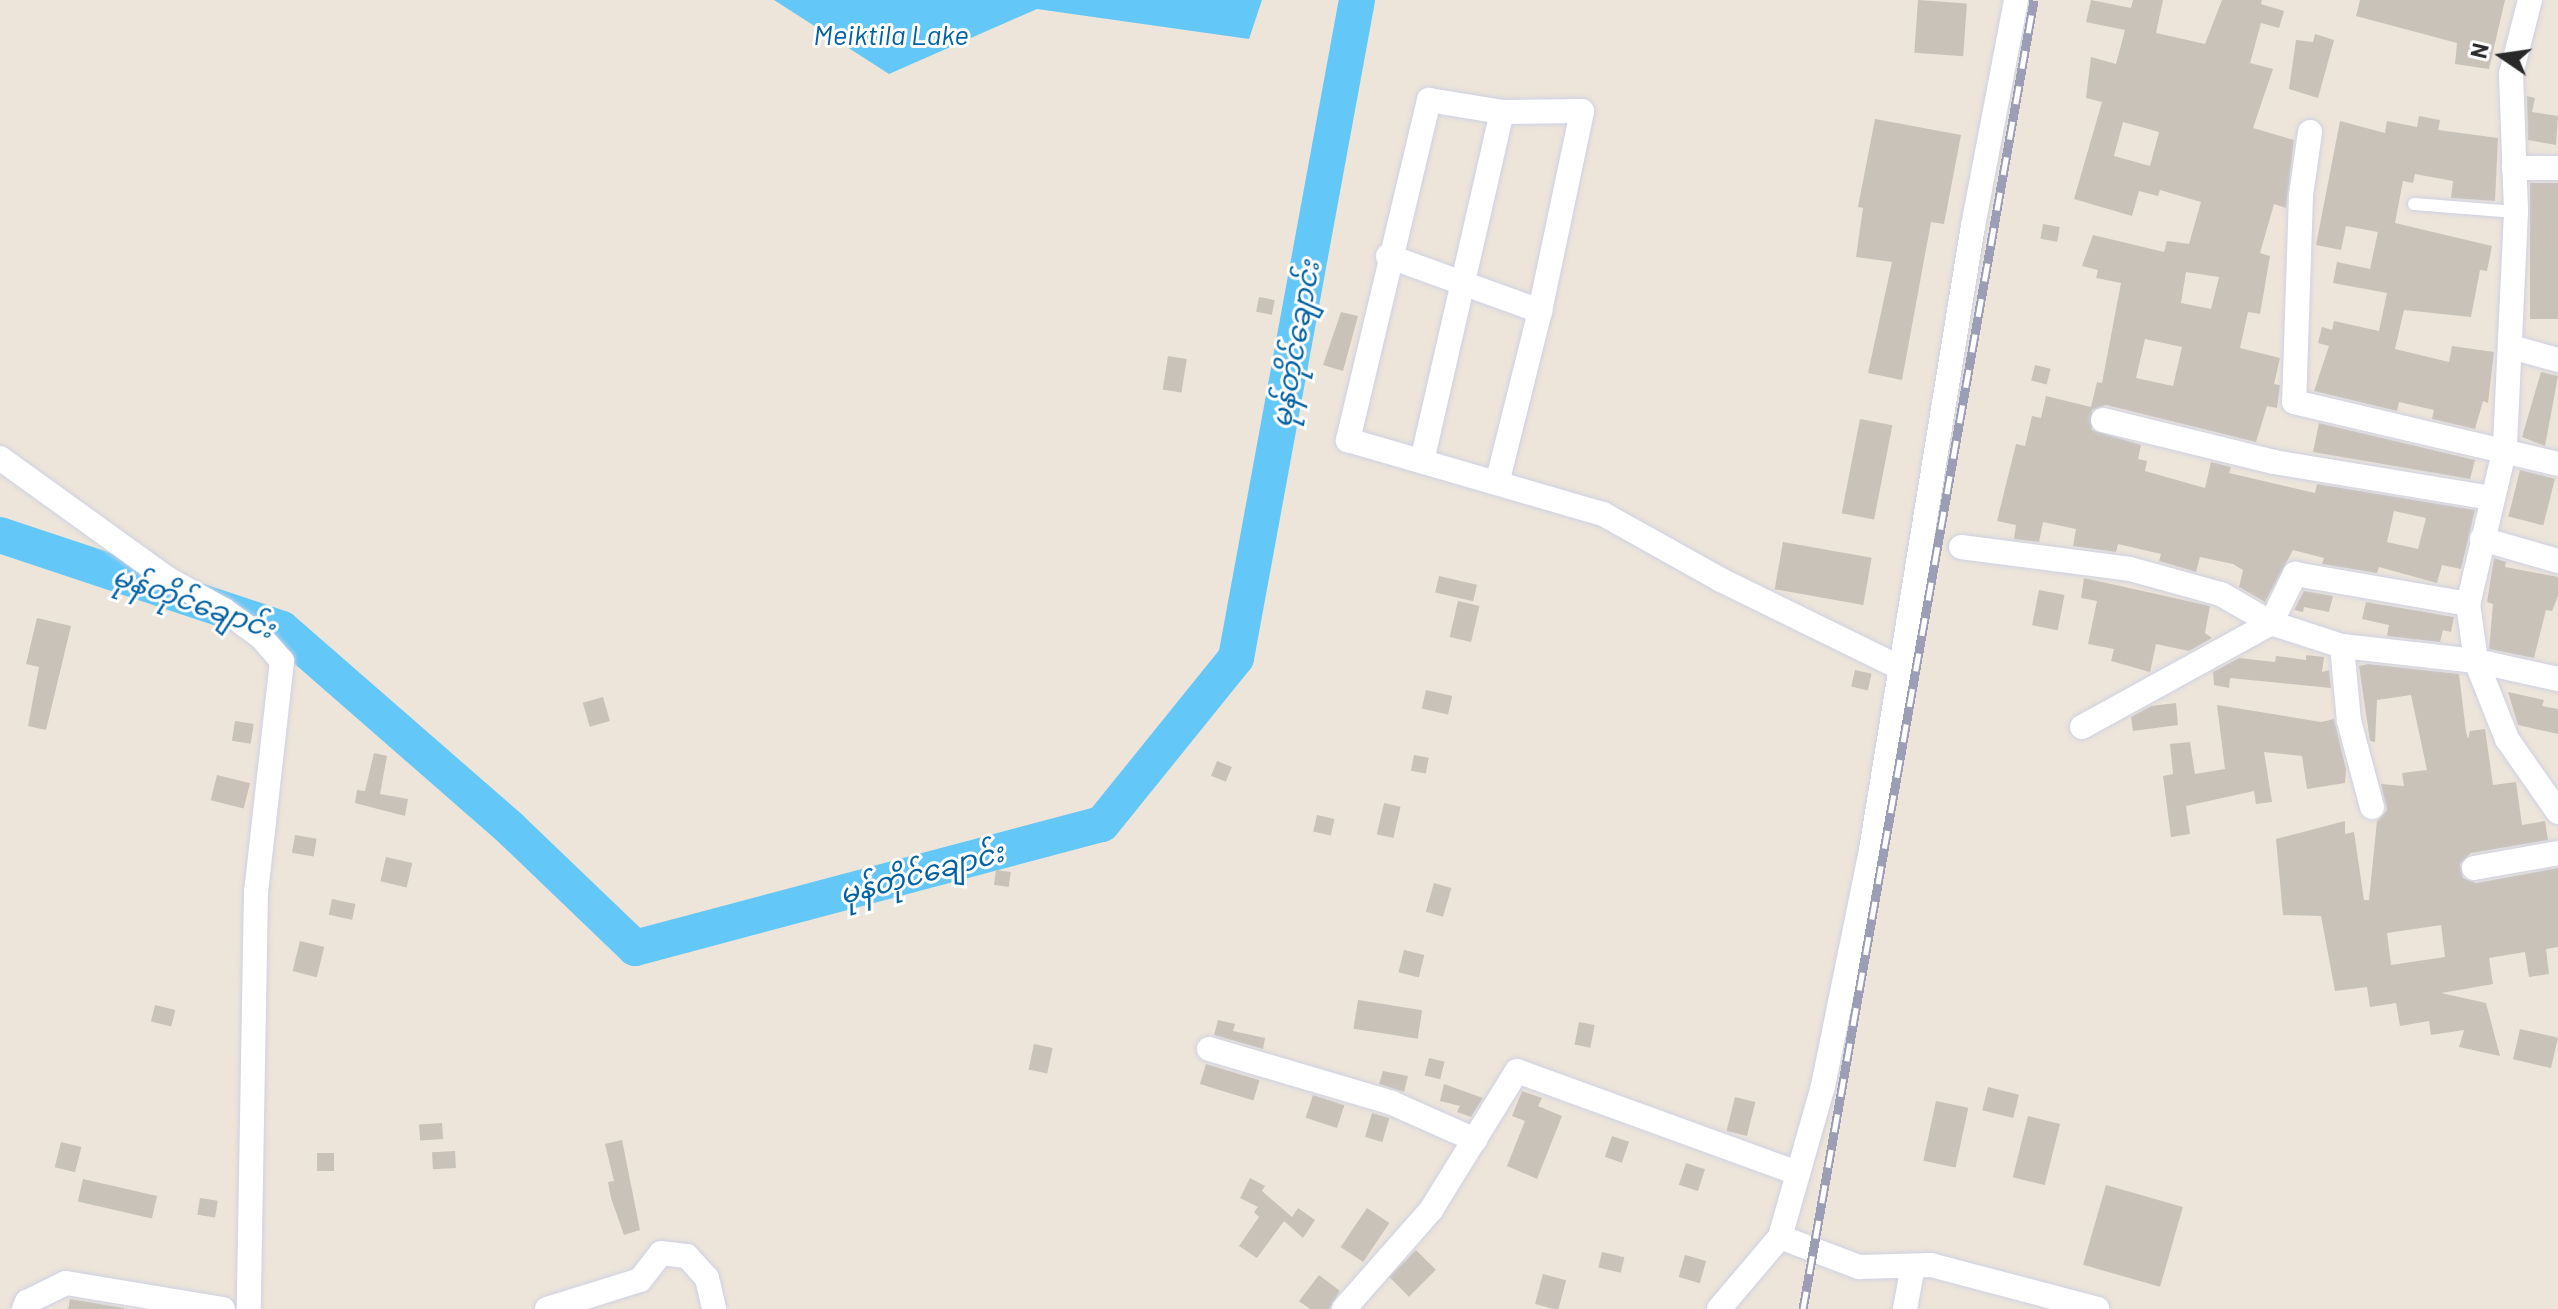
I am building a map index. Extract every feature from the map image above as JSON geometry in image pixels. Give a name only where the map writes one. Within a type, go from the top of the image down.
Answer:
[{"type":"street","points":[[1719,1309],[1780,1237],[1823,1086],[1868,865],[2016,0]]},
{"type":"street","points":[[2530,0],[2511,74],[2516,212],[2505,448],[2468,604],[2476,661],[2507,739],[2558,812]]},
{"type":"street","points":[[1497,483],[1540,311],[1582,111],[1502,112],[1429,100],[1388,256],[1348,440],[1603,514],[1721,580],[1901,668]]},
{"type":"street","points":[[1422,461],[1502,112]]},
{"type":"street","points":[[2310,132],[2301,195],[2294,402],[2505,448],[2558,464]]},
{"type":"street","points":[[2514,168],[2558,168]]},
{"type":"street","points":[[1388,256],[1540,311]]},
{"type":"street","points":[[2511,347],[2558,360]]},
{"type":"street","points":[[2103,420],[2274,462],[2492,498]]},
{"type":"street","points":[[0,458],[168,579],[224,610],[261,637],[282,661],[256,891],[249,1309]]},
{"type":"street","points":[[2482,539],[2558,561]]},
{"type":"street","points":[[1961,547],[2130,569],[2221,594],[2271,623],[2342,646],[2476,661],[2558,679]]},
{"type":"street","points":[[2082,727],[2271,623],[2295,574],[2468,604]]},
{"type":"street","points":[[2342,646],[2349,721],[2372,807]]},
{"type":"street","points":[[2474,868],[2558,853]]},
{"type":"street","points":[[1209,1049],[1392,1103],[1475,1140]]},
{"type":"street","points":[[1344,1309],[1431,1210],[1517,1071],[1798,1173]]},
{"type":"street","points":[[1780,1237],[1859,1267],[1931,1265],[2097,1309]]},
{"type":"street","points":[[547,1309],[640,1280],[661,1253],[687,1256],[707,1278],[714,1309]]},
{"type":"street","points":[[1905,1309],[1913,1266]]},
{"type":"street","points":[[24,1309],[27,1302],[66,1283],[223,1309]]},
{"type":"lane","points":[[2414,204],[2516,212]]},
{"type":"water","name":"Meiktila Lake","points":[[774,0],[1262,0],[1249,39],[1037,9],[889,74]]},
{"type":"building","points":[[1918,0],[1967,3],[1963,56],[1914,53]]},
{"type":"building","points":[[2091,0],[2131,8],[2133,0],[2163,0],[2156,33],[2205,44],[2222,0],[2262,0],[2261,4],[2284,11],[2279,28],[2261,23],[2250,63],[2273,69],[2253,128],[2294,140],[2286,208],[2274,204],[2260,253],[2270,256],[2260,314],[2248,312],[2240,348],[2280,358],[2274,384],[2280,385],[2277,408],[2267,406],[2256,442],[2106,405],[2092,410],[2092,430],[2141,445],[2138,459],[2147,461],[2145,471],[2205,488],[2211,462],[2231,467],[2229,473],[2315,493],[2317,484],[2475,510],[2461,569],[2442,565],[2437,583],[2379,567],[2377,573],[2322,564],[2324,558],[2293,550],[2265,602],[2239,587],[2243,570],[2233,564],[2200,557],[2196,572],[2159,561],[2161,554],[2118,544],[2116,552],[2073,546],[2076,529],[2043,522],[2039,542],[2014,539],[2016,525],[1997,521],[2016,444],[2025,446],[2032,416],[2041,418],[2046,396],[2091,407],[2097,382],[2102,383],[2121,283],[2096,278],[2098,270],[2082,266],[2093,235],[2164,252],[2167,241],[2189,244],[2201,202],[2160,190],[2158,196],[2139,191],[2132,216],[2074,199],[2102,102],[2086,98],[2091,57],[2116,64],[2125,30],[2086,22]],"holes":[[[2123,122],[2159,132],[2150,166],[2114,156]],[[2186,272],[2219,277],[2211,309],[2181,303]],[[2145,339],[2182,347],[2173,386],[2136,378]],[[2394,511],[2426,518],[2418,549],[2387,542]]]},
{"type":"building","points":[[2360,0],[2505,0],[2489,69],[2455,64],[2457,43],[2356,16]]},
{"type":"building","points":[[2315,34],[2334,40],[2318,98],[2289,89],[2296,40],[2313,42]]},
{"type":"building","points":[[2527,96],[2535,98],[2532,112],[2558,116],[2556,145],[2528,140]]},
{"type":"building","points":[[2419,116],[2440,120],[2438,130],[2498,138],[2495,201],[2451,198],[2453,181],[2415,174],[2413,183],[2403,181],[2395,223],[2492,246],[2487,271],[2480,270],[2471,317],[2404,310],[2395,349],[2449,362],[2452,346],[2494,352],[2488,403],[2483,401],[2475,429],[2432,419],[2434,410],[2399,402],[2397,411],[2314,391],[2329,346],[2318,343],[2322,327],[2332,330],[2334,321],[2379,331],[2387,293],[2333,283],[2337,262],[2370,269],[2378,232],[2346,226],[2341,250],[2316,245],[2340,121],[2385,133],[2387,121],[2417,127]]},
{"type":"building","points":[[1875,119],[1961,135],[1944,224],[1931,222],[1902,380],[1868,373],[1892,262],[1856,257],[1863,208],[1858,207]]},
{"type":"building","points":[[2530,183],[2558,183],[2558,319],[2530,319]]},
{"type":"building","points":[[2043,224],[2060,227],[2057,242],[2040,239]]},
{"type":"building","points":[[1259,297],[1275,300],[1272,315],[1256,312]]},
{"type":"building","points":[[1341,312],[1358,316],[1343,371],[1323,365]]},
{"type":"building","points":[[1168,356],[1187,359],[1181,393],[1163,390]]},
{"type":"building","points":[[2035,365],[2051,369],[2047,384],[2031,381]]},
{"type":"building","points":[[2541,372],[2558,376],[2545,446],[2522,437]]},
{"type":"building","points":[[1860,419],[1892,425],[1874,520],[1842,513]]},
{"type":"building","points":[[2319,423],[2475,460],[2470,479],[2313,452]]},
{"type":"building","points":[[2520,470],[2555,479],[2543,525],[2508,517]]},
{"type":"building","points":[[1783,542],[1872,558],[1863,605],[1775,589]]},
{"type":"building","points":[[2494,558],[2506,562],[2505,567],[2558,577],[2558,596],[2552,611],[2546,610],[2534,658],[2489,649],[2493,604],[2487,602]]},
{"type":"building","points":[[1439,576],[1477,585],[1473,601],[1435,593]]},
{"type":"building","points":[[2084,578],[2210,606],[2205,633],[2212,638],[2189,651],[2156,644],[2150,672],[2111,661],[2114,649],[2088,644],[2097,601],[2081,598]]},
{"type":"building","points":[[2039,590],[2065,595],[2058,630],[2032,625]]},
{"type":"building","points":[[2304,591],[2333,596],[2329,612],[2304,607],[2303,612],[2294,610]]},
{"type":"building","points":[[1458,601],[1479,606],[1471,642],[1450,637]]},
{"type":"building","points":[[2366,602],[2454,617],[2451,632],[2443,630],[2440,642],[2387,636],[2389,625],[2362,619]]},
{"type":"building","points":[[37,618],[71,626],[46,730],[28,726],[39,667],[26,664]]},
{"type":"building","points":[[2306,655],[2324,657],[2322,672],[2329,670],[2331,688],[2230,678],[2229,688],[2214,685],[2213,672],[2239,658],[2275,662],[2276,656],[2306,660]]},
{"type":"building","points":[[2368,664],[2459,674],[2468,739],[2470,731],[2485,729],[2493,785],[2516,782],[2522,825],[2545,821],[2548,840],[2471,853],[2460,864],[2463,878],[2476,883],[2558,868],[2558,947],[2546,949],[2549,974],[2529,977],[2525,952],[2489,958],[2493,984],[2441,993],[2486,1003],[2500,1056],[2459,1047],[2464,1030],[2431,1035],[2429,1021],[2400,1026],[2396,1003],[2370,1007],[2367,987],[2335,991],[2321,916],[2283,915],[2276,839],[2345,821],[2345,834],[2354,832],[2364,900],[2369,900],[2377,821],[2387,810],[2381,784],[2404,786],[2402,773],[2427,770],[2411,695],[2377,700],[2375,742],[2370,741],[2359,666]],"holes":[[[2441,925],[2445,957],[2391,965],[2387,933]]]},
{"type":"building","points":[[1855,670],[1872,674],[1868,690],[1851,687]]},
{"type":"building","points":[[1426,690],[1452,696],[1448,715],[1422,709]]},
{"type":"building","points":[[2508,692],[2544,700],[2542,706],[2558,709],[2558,734],[2518,725]]},
{"type":"building","points":[[603,697],[610,721],[590,727],[583,703]]},
{"type":"building","points":[[2176,703],[2178,725],[2133,731],[2131,717],[2151,706]]},
{"type":"building","points":[[2217,705],[2321,722],[2334,719],[2346,769],[2345,783],[2307,789],[2302,756],[2264,752],[2272,802],[2256,804],[2254,791],[2186,806],[2190,834],[2171,837],[2163,776],[2173,774],[2170,744],[2190,742],[2195,774],[2225,769]]},
{"type":"building","points":[[235,721],[254,724],[251,744],[232,741]]},
{"type":"building","points":[[374,753],[387,756],[380,794],[408,799],[405,816],[355,803],[357,790],[365,791]]},
{"type":"building","points":[[1414,755],[1429,758],[1426,774],[1411,771]]},
{"type":"building","points":[[1217,761],[1232,767],[1226,782],[1211,776]]},
{"type":"building","points":[[217,775],[250,783],[244,808],[211,800]]},
{"type":"building","points":[[1384,803],[1401,807],[1393,838],[1377,834]]},
{"type":"building","points":[[1317,815],[1335,819],[1331,836],[1313,832]]},
{"type":"building","points":[[295,835],[317,839],[314,857],[292,853]]},
{"type":"building","points":[[386,857],[412,863],[407,887],[380,881]]},
{"type":"building","points":[[996,870],[1011,872],[1009,887],[994,885]]},
{"type":"building","points":[[1434,883],[1451,888],[1443,917],[1426,912]]},
{"type":"building","points":[[332,899],[355,904],[352,920],[329,915]]},
{"type":"building","points":[[300,941],[324,947],[317,977],[293,971]]},
{"type":"building","points":[[1404,950],[1424,955],[1419,977],[1398,972]]},
{"type":"building","points":[[1358,1000],[1422,1010],[1418,1039],[1353,1029]]},
{"type":"building","points":[[155,1005],[175,1010],[171,1027],[151,1021]]},
{"type":"building","points":[[1218,1020],[1235,1024],[1233,1031],[1265,1038],[1263,1049],[1214,1035]]},
{"type":"building","points":[[1579,1022],[1595,1025],[1590,1048],[1575,1045]]},
{"type":"building","points":[[2520,1029],[2558,1038],[2551,1068],[2513,1059]]},
{"type":"building","points":[[1034,1044],[1053,1048],[1047,1073],[1029,1069]]},
{"type":"building","points":[[1429,1058],[1445,1062],[1440,1079],[1425,1075]]},
{"type":"building","points":[[1206,1064],[1260,1080],[1253,1100],[1200,1084]]},
{"type":"building","points":[[1383,1071],[1408,1076],[1404,1092],[1379,1084]]},
{"type":"building","points":[[1444,1084],[1483,1098],[1471,1117],[1457,1112],[1460,1106],[1440,1101]]},
{"type":"building","points":[[1988,1087],[2019,1095],[2013,1118],[1982,1110]]},
{"type":"building","points":[[1522,1091],[1542,1098],[1538,1106],[1562,1116],[1537,1179],[1507,1166],[1525,1121],[1512,1116]]},
{"type":"building","points":[[1313,1095],[1344,1105],[1337,1128],[1306,1118]]},
{"type":"building","points":[[1735,1097],[1755,1102],[1747,1136],[1727,1131]]},
{"type":"building","points":[[1936,1101],[1968,1108],[1956,1168],[1923,1161]]},
{"type":"building","points":[[1372,1113],[1389,1118],[1382,1142],[1365,1137]]},
{"type":"building","points":[[2028,1116],[2060,1124],[2045,1185],[2013,1177]]},
{"type":"building","points":[[442,1123],[443,1139],[420,1141],[419,1125]]},
{"type":"building","points":[[1612,1136],[1629,1142],[1622,1163],[1605,1157]]},
{"type":"building","points":[[622,1140],[640,1230],[624,1235],[611,1198],[608,1182],[614,1181],[605,1144]]},
{"type":"building","points":[[61,1142],[81,1147],[75,1172],[55,1167]]},
{"type":"building","points":[[455,1151],[456,1168],[433,1169],[432,1152]]},
{"type":"building","points":[[317,1153],[334,1153],[334,1171],[317,1171]]},
{"type":"building","points":[[1686,1163],[1705,1169],[1698,1191],[1679,1185]]},
{"type":"building","points":[[1250,1178],[1265,1186],[1262,1191],[1292,1217],[1298,1208],[1315,1220],[1303,1238],[1284,1221],[1257,1258],[1239,1246],[1259,1217],[1254,1212],[1258,1207],[1240,1198]]},
{"type":"building","points":[[83,1179],[157,1196],[152,1219],[78,1201]]},
{"type":"building","points":[[2106,1185],[2183,1207],[2160,1287],[2083,1265]]},
{"type":"building","points":[[200,1198],[218,1201],[215,1218],[197,1215]]},
{"type":"building","points":[[1367,1208],[1389,1223],[1363,1262],[1341,1247]]},
{"type":"building","points":[[1416,1250],[1436,1270],[1409,1297],[1389,1277]]},
{"type":"building","points":[[1602,1252],[1624,1257],[1621,1273],[1598,1268]]},
{"type":"building","points":[[1685,1255],[1706,1261],[1700,1283],[1679,1277]]},
{"type":"building","points":[[1543,1274],[1566,1280],[1558,1309],[1535,1304]]},
{"type":"building","points":[[1319,1275],[1340,1291],[1329,1309],[1310,1309],[1299,1301]]},
{"type":"building","points":[[70,1299],[124,1308],[124,1309],[68,1309]]},
{"type":"waterway","name":"မုန်တိုင်ချောင်း","points":[[0,535],[282,629],[511,829],[635,948],[1102,824],[1236,658],[1357,0]]},
{"type":"railway","points":[[1803,1309],[2034,0]]}]
